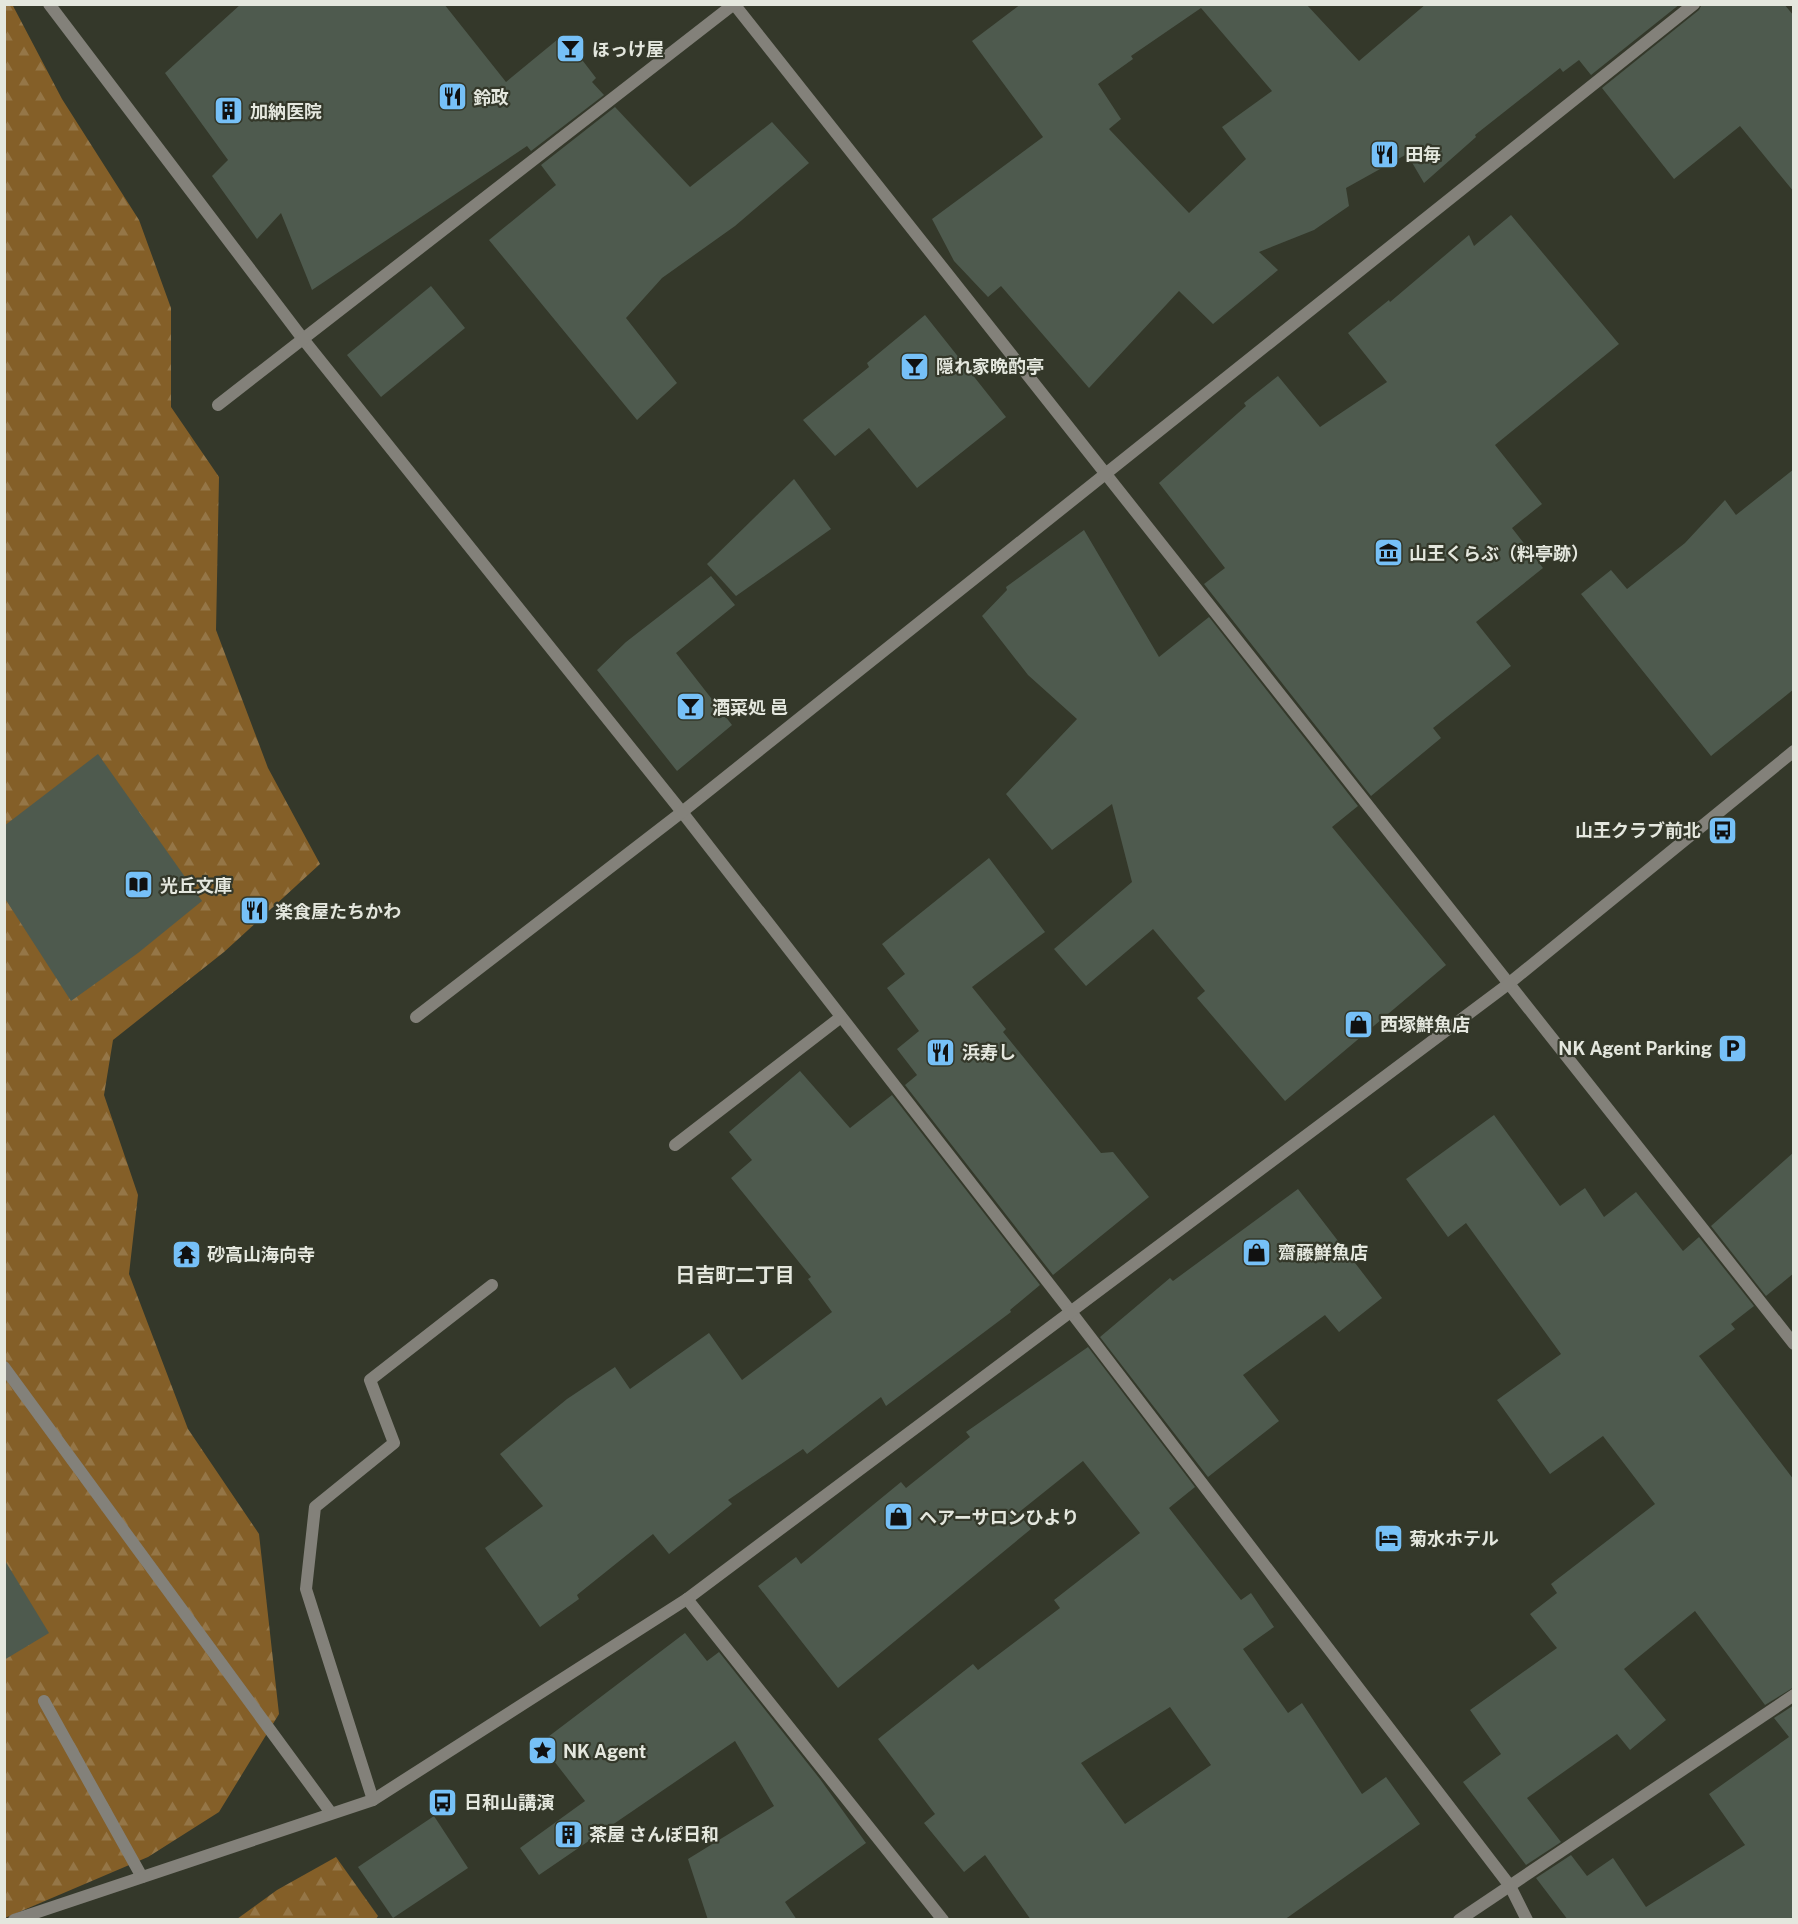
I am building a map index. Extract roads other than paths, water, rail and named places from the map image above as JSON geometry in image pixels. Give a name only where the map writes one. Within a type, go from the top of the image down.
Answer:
[{"type":"street","points":[[49,4],[303,339],[682,812],[1071,1312],[1510,1886],[1527,1920]]},
{"type":"street","points":[[218,405],[734,4],[1794,1344]]},
{"type":"street","points":[[416,1017],[682,812],[1694,4]]},
{"type":"street","points":[[14,1920],[373,1800],[687,1599],[1508,985],[1794,751]]},
{"type":"street","points":[[675,1145],[841,1017]]},
{"type":"street","points":[[373,1800],[306,1589],[315,1507],[394,1443],[370,1380],[492,1285]]},
{"type":"street","points":[[4,1367],[331,1813]]},
{"type":"street","points":[[687,1599],[943,1920]]},
{"type":"street","points":[[1459,1920],[1794,1695]]},
{"type":"street","points":[[44,1701],[142,1877]]},
{"type":"place","name":"ほっけ屋","points":[[571,49]]},
{"type":"place","name":"鈴政","points":[[452,97]]},
{"type":"place","name":"加納医院","points":[[229,111]]},
{"type":"place","name":"田毎","points":[[1384,154]]},
{"type":"place","name":"隠れ家晩酌亭","points":[[915,366]]},
{"type":"place","name":"山王くらぶ（料亭跡）","points":[[1388,553]]},
{"type":"place","name":"酒菜処 邑","points":[[691,707]]},
{"type":"place","name":"山王クラブ前北","points":[[1722,830]]},
{"type":"place","name":"光丘文庫","points":[[139,885]]},
{"type":"place","name":"楽食屋たちかわ","points":[[254,911]]},
{"type":"place","name":"西塚鮮魚店","points":[[1359,1024]]},
{"type":"place","name":"NK Agent Parking","points":[[1733,1048]]},
{"type":"place","name":"浜寿し","points":[[941,1052]]},
{"type":"place","name":"齋藤鮮魚店","points":[[1257,1252]]},
{"type":"place","name":"砂高山海向寺","points":[[186,1254]]},
{"type":"place","name":"ヘアーサロンひより","points":[[898,1517]]},
{"type":"place","name":"菊水ホテル","points":[[1388,1538]]},
{"type":"place","name":"NK Agent","points":[[542,1751]]},
{"type":"place","name":"日和山講演","points":[[443,1802]]},
{"type":"place","name":"茶屋 さんぽ日和","points":[[568,1834]]},
{"type":"district","name":"日吉町二丁目","points":[[735,1275]]}]
